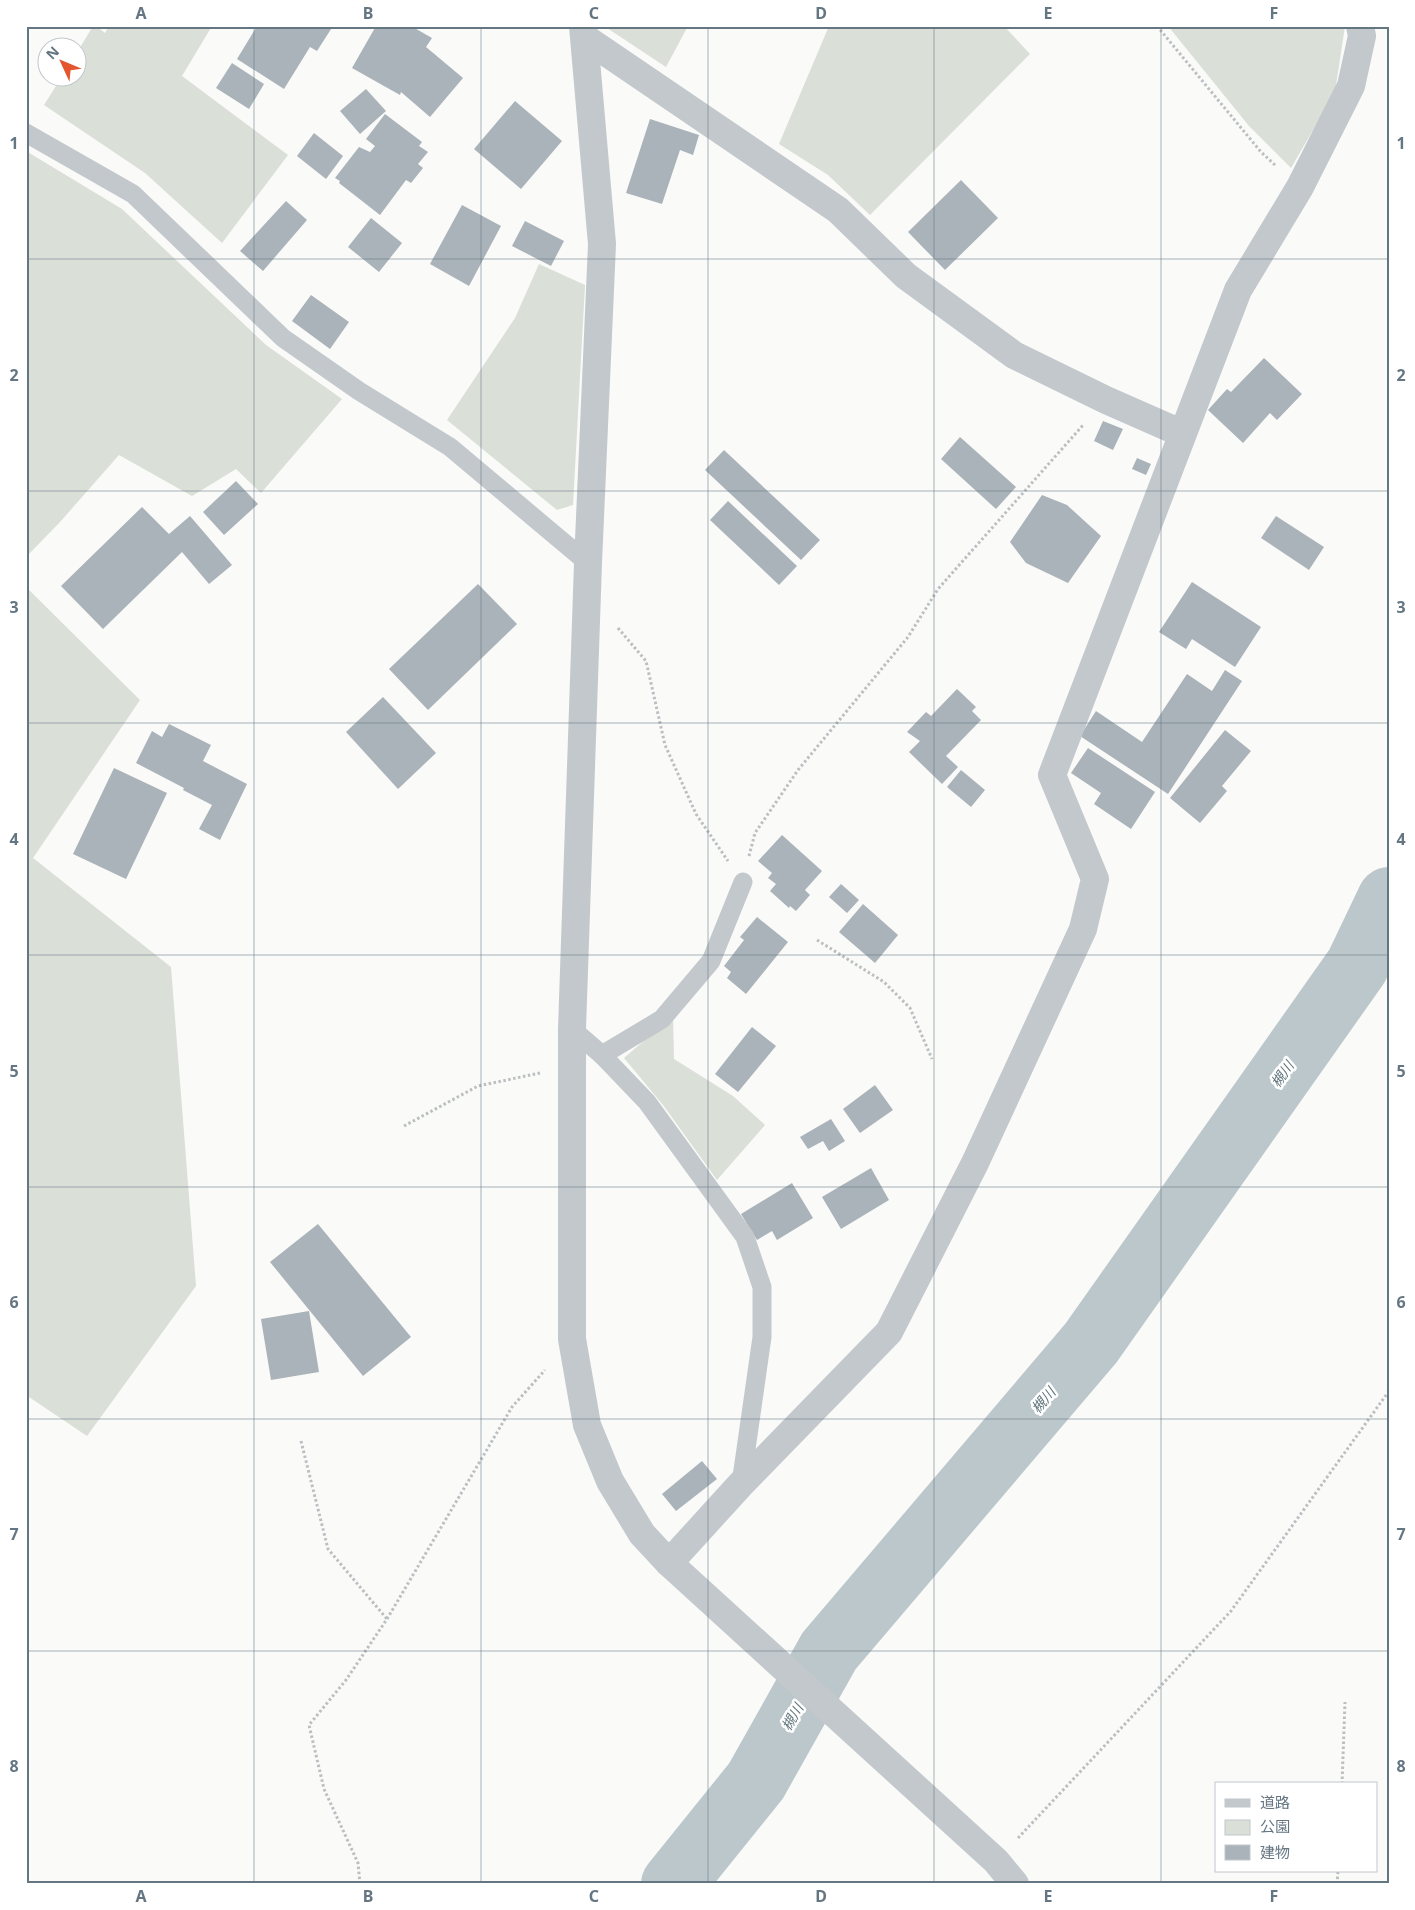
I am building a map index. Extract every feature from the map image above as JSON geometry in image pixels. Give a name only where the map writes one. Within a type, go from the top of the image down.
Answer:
[{"type":"street","points":[[675,1570],[741,1484],[889,1332],[974,1163],[1083,929],[1094,879],[1052,776],[1238,290],[1300,187],[1352,86],[1362,36],[1360,26]]},
{"type":"street","points":[[584,32],[838,210],[906,276],[1014,355],[1106,400],[1182,433]]},
{"type":"street","points":[[584,32],[602,244],[588,563],[572,1029],[572,1339],[587,1425],[610,1481],[642,1534],[675,1570],[988,1855],[1015,1884]]},
{"type":"lane","points":[[26,132],[133,194],[283,338],[359,391],[450,447],[588,563]]},
{"type":"lane","points":[[602,1055],[662,1019],[711,961],[743,882]]},
{"type":"lane","points":[[572,1029],[602,1055],[647,1102],[745,1237],[762,1287],[762,1337],[741,1484]]},
{"type":"path","points":[[1157,26],[1261,152],[1300,187]]},
{"type":"path","points":[[743,882],[755,833],[798,770],[908,637],[938,589],[1106,400]]},
{"type":"path","points":[[587,592],[646,661],[669,753],[696,814],[743,882]]},
{"type":"path","points":[[817,940],[884,982],[910,1008],[932,1059]]},
{"type":"path","points":[[404,1126],[478,1086],[572,1066]]},
{"type":"path","points":[[360,1884],[358,1864],[324,1789],[309,1725],[346,1680],[387,1619],[512,1407],[572,1339]]},
{"type":"path","points":[[988,1855],[1231,1611],[1389,1391]]},
{"type":"path","points":[[301,1441],[328,1549],[387,1619]]},
{"type":"path","points":[[1342,1782],[1346,1702]]},
{"type":"green space","points":[[93,26],[96,26],[105,33],[109,26],[212,26],[182,76],[288,155],[222,243],[145,173],[44,105],[55,88],[88,88],[88,38],[86,38]]},
{"type":"green space","points":[[604,26],[688,26],[666,67]]},
{"type":"green space","points":[[829,26],[1004,26],[1030,54],[870,215],[828,175],[779,144]]},
{"type":"green space","points":[[1168,26],[1345,26],[1335,92],[1291,168],[1249,126]]},
{"type":"green space","points":[[26,151],[122,209],[266,345],[342,399],[261,493],[236,469],[192,496],[119,455],[60,522],[26,557]]},
{"type":"green space","points":[[539,264],[585,285],[573,505],[557,510],[447,420],[515,318]]},
{"type":"green space","points":[[26,587],[140,700],[33,858],[171,967],[196,1286],[87,1436],[26,1395]]},
{"type":"green space","points":[[673,1016],[674,1059],[733,1096],[765,1125],[717,1180],[663,1105],[624,1058]]},
{"type":"building","points":[[257,26],[333,26],[317,51],[310,47],[284,89],[237,59]]},
{"type":"building","points":[[376,26],[411,26],[432,38],[426,47],[463,78],[430,117],[401,92],[400,95],[352,68]]},
{"type":"building","points":[[232,63],[264,84],[249,109],[216,88]]},
{"type":"building","points":[[366,89],[386,111],[360,134],[340,111]]},
{"type":"building","points":[[515,101],[562,141],[521,189],[474,149]]},
{"type":"building","points":[[385,114],[422,142],[419,146],[428,152],[418,164],[423,168],[411,183],[406,180],[380,215],[335,178],[359,147],[370,152],[375,146],[366,139]]},
{"type":"building","points":[[650,119],[699,135],[693,155],[680,150],[662,204],[626,193]]},
{"type":"building","points":[[314,133],[343,156],[326,179],[297,156]]},
{"type":"building","points":[[961,180],[998,218],[945,270],[908,232]]},
{"type":"building","points":[[286,201],[307,220],[263,271],[240,251]]},
{"type":"building","points":[[462,205],[501,226],[469,286],[430,264]]},
{"type":"building","points":[[371,218],[402,243],[379,272],[348,247]]},
{"type":"building","points":[[525,221],[564,241],[551,266],[512,246]]},
{"type":"building","points":[[311,295],[349,322],[330,349],[292,321]]},
{"type":"building","points":[[1264,358],[1302,394],[1277,420],[1270,413],[1243,443],[1208,410],[1227,389],[1231,392]]},
{"type":"building","points":[[1103,421],[1123,429],[1113,450],[1094,441]]},
{"type":"building","points":[[960,437],[1016,487],[996,509],[941,459]]},
{"type":"building","points":[[724,450],[820,540],[801,560],[705,470]]},
{"type":"building","points":[[1137,458],[1151,464],[1146,475],[1132,469]]},
{"type":"building","points":[[236,481],[258,504],[224,535],[203,512]]},
{"type":"building","points":[[1042,495],[1067,505],[1101,536],[1068,583],[1026,563],[1010,542]]},
{"type":"building","points":[[728,501],[797,566],[779,585],[710,520]]},
{"type":"building","points":[[142,507],[169,534],[190,516],[232,565],[209,584],[182,552],[103,629],[61,586]]},
{"type":"building","points":[[1276,516],[1324,547],[1309,570],[1261,538]]},
{"type":"building","points":[[1192,582],[1261,627],[1235,667],[1192,639],[1186,649],[1159,632]]},
{"type":"building","points":[[478,584],[517,624],[428,710],[389,669]]},
{"type":"building","points":[[1225,670],[1242,681],[1168,794],[1080,736],[1096,711],[1142,742],[1187,674],[1212,691]]},
{"type":"building","points":[[957,689],[976,707],[972,711],[981,720],[946,756],[958,767],[942,784],[909,752],[920,741],[907,732],[926,712],[931,716]]},
{"type":"building","points":[[383,697],[436,753],[398,789],[346,732]]},
{"type":"building","points":[[169,724],[211,745],[203,761],[247,784],[220,840],[199,829],[212,805],[136,763],[152,731],[162,737]]},
{"type":"building","points":[[1225,730],[1251,751],[1222,786],[1227,791],[1200,823],[1170,798]]},
{"type":"building","points":[[1088,748],[1155,792],[1131,829],[1094,804],[1101,793],[1071,773]]},
{"type":"building","points":[[114,768],[167,793],[126,879],[73,854]]},
{"type":"building","points":[[961,770],[985,790],[971,807],[947,787]]},
{"type":"building","points":[[782,835],[822,871],[805,890],[810,895],[796,911],[790,906],[789,908],[770,891],[776,884],[768,878],[772,873],[758,861]]},
{"type":"building","points":[[841,884],[859,900],[847,913],[829,897]]},
{"type":"building","points":[[863,904],[898,935],[875,963],[839,932]]},
{"type":"building","points":[[757,917],[788,942],[746,994],[727,978],[731,972],[724,966],[744,940],[740,937]]},
{"type":"building","points":[[752,1027],[776,1046],[738,1092],[715,1074]]},
{"type":"building","points":[[875,1085],[893,1110],[860,1133],[843,1109]]},
{"type":"building","points":[[831,1119],[845,1141],[829,1151],[823,1141],[808,1149],[800,1137]]},
{"type":"building","points":[[871,1168],[889,1200],[841,1229],[822,1197]]},
{"type":"building","points":[[792,1183],[813,1218],[777,1240],[772,1231],[757,1240],[741,1214]]},
{"type":"building","points":[[318,1224],[411,1337],[363,1376],[270,1262]]},
{"type":"building","points":[[309,1311],[319,1372],[271,1380],[261,1319]]},
{"type":"building","points":[[702,1461],[717,1479],[676,1511],[662,1494]]},
{"type":"waterway","name":"槻川","points":[[673,1884],[756,1781],[829,1651],[1091,1343],[1357,966],[1389,899]]}]
